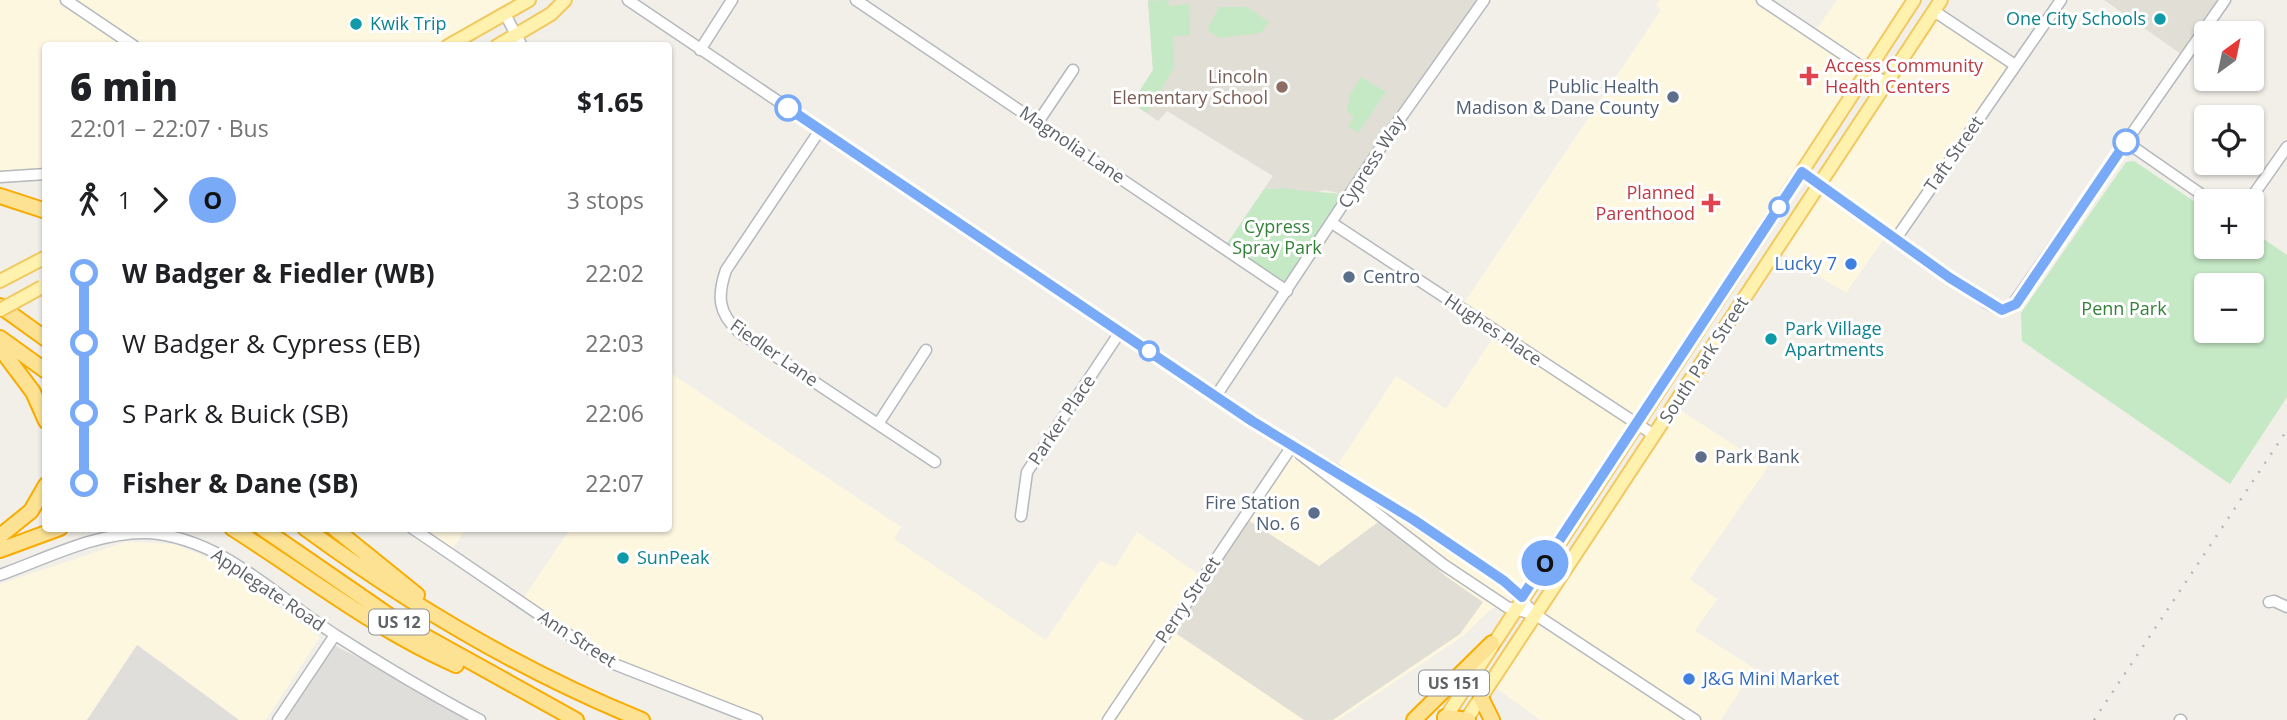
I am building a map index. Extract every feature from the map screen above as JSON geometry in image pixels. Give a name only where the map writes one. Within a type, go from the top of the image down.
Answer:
[{"type":"highway","points":[[0,196],[42,209]]},
{"type":"highway","points":[[0,308],[42,337]]},
{"type":"highway","points":[[0,338],[42,368]]},
{"type":"highway","points":[[0,348],[33,392],[42,412]]},
{"type":"highway","points":[[0,536],[31,511],[42,492]]},
{"type":"highway","points":[[0,550],[49,532]]},
{"type":"highway","points":[[238,532],[405,640],[544,704]]},
{"type":"highway","name":"US 12","points":[[268,532],[374,607],[576,720]]},
{"type":"highway","name":"US 12","points":[[311,532],[381,583],[502,654],[642,720]]},
{"type":"highway","points":[[339,532],[402,584],[502,654]]},
{"type":"highway","name":"US 151","points":[[1414,720],[1492,643]]},
{"type":"highway","points":[[1480,698],[1492,720]]},
{"type":"highway","points":[[1402,720],[1432,704]]},
{"type":"highway","points":[[1445,719],[1467,720]]},
{"type":"main road","points":[[455,42],[529,0]]},
{"type":"main road","points":[[519,40],[565,0]]},
{"type":"main road","name":"South Park Street","points":[[1445,719],[1522,597],[1914,0]]},
{"type":"main road","name":"South Park Street","points":[[1467,720],[1938,5]]},
{"type":"main road","points":[[0,281],[42,259]]},
{"type":"main road","points":[[0,308],[42,287]]},
{"type":"street","points":[[66,0],[128,42]]},
{"type":"street","points":[[628,0],[1216,396],[1504,581],[1522,597],[1536,615],[1695,720]]},
{"type":"street","points":[[700,50],[732,0]]},
{"type":"street","name":"Magnolia Lane","points":[[856,0],[873,5],[1038,122],[1287,291]]},
{"type":"street","name":"Cypress Way","points":[[1216,396],[1397,123],[1484,0]]},
{"type":"street","points":[[1762,0],[1886,83]]},
{"type":"street","name":"Taft Street","points":[[1895,240],[2061,0]]},
{"type":"street","points":[[1802,172],[1895,240],[1987,303],[2002,310],[2016,304],[2225,0]]},
{"type":"street","points":[[1938,5],[2015,65]]},
{"type":"street","points":[[505,14],[519,40]]},
{"type":"street","points":[[1038,122],[1073,70]]},
{"type":"street","name":"Fiedler Lane","points":[[820,130],[726,270],[719,290],[720,306],[727,321],[739,332],[935,463]]},
{"type":"street","points":[[2126,142],[2194,189]]},
{"type":"street","points":[[2257,189],[2287,147]]},
{"type":"street","points":[[0,177],[42,175]]},
{"type":"street","name":"Hughes Place","points":[[1332,223],[1654,435]]},
{"type":"street","name":"Parker Place","points":[[1021,516],[1027,472],[1120,332]]},
{"type":"street","points":[[878,424],[926,351]]},
{"type":"street","points":[[1292,446],[1312,466],[1376,510],[1425,551],[1514,610],[1536,615]]},
{"type":"street","name":"Perry Street","points":[[1108,720],[1292,446]]},
{"type":"street","name":"Ann Street","points":[[418,532],[609,662],[757,720]]},
{"type":"street","name":"Applegate Road","points":[[0,575],[120,535],[169,536],[214,551],[335,635],[480,720]]},
{"type":"street","points":[[2269,602],[2274,601],[2287,607]]},
{"type":"street","points":[[278,720],[335,635]]},
{"type":"shaded area","points":[[0,0],[529,0],[453,42],[42,42],[42,174],[0,177]]},
{"type":"shaded area","name":"Lincoln Elementary School","points":[[1148,0],[1484,0],[1350,196],[1325,190],[1308,194],[1286,188],[1264,189],[1273,176],[1167,111],[1158,121],[1132,103],[1153,70]]},
{"type":"shaded area","points":[[1660,0],[1761,0],[1813,34],[1837,0],[1914,0],[1522,597],[1491,609],[1463,636],[1338,720],[757,720],[631,672],[521,602],[568,532],[672,532],[672,374],[901,527],[894,539],[1046,640],[1100,560],[1115,567],[1137,532],[1203,577],[1292,446],[1335,469],[1396,376],[1446,409],[1496,333],[1460,309],[1661,10],[1656,6]]},
{"type":"shaded area","points":[[2104,0],[2218,0],[2204,21],[2194,21],[2194,35],[2181,54]]},
{"type":"shaded area","points":[[1934,11],[2015,65],[1895,240],[1887,234],[1846,293],[1776,249]]},
{"type":"shaded area","points":[[1674,406],[1768,467],[1690,579],[1717,599],[1695,631],[1754,668],[1721,720],[1540,720],[1491,684]]},
{"type":"shaded area","points":[[1248,520],[1319,566],[1381,520],[1447,577],[1483,602],[1460,634],[1333,720],[1304,720],[1171,630]]},
{"type":"shaded area","points":[[417,532],[463,532],[450,554]]},
{"type":"shaded area","points":[[126,542],[173,544],[200,554],[231,572],[320,637],[266,720],[239,720],[138,645],[87,720],[0,720],[0,584]]},
{"type":"shaded area","points":[[137,645],[239,720],[87,720]]},
{"type":"shaded area","points":[[335,646],[435,695],[480,720],[285,720]]},
{"type":"green space","points":[[1168,0],[1169,6],[1189,4],[1190,35],[1173,36],[1174,68],[1147,113],[1132,103],[1153,70],[1148,1]]},
{"type":"green space","points":[[1219,7],[1247,7],[1269,22],[1261,33],[1220,38],[1207,30]]},
{"type":"green space","points":[[1361,77],[1386,92],[1358,133],[1348,126],[1354,117],[1347,111],[1350,95]]},
{"type":"green space","name":"Penn Park","points":[[2134,161],[2194,201],[2194,259],[2264,259],[2264,239],[2287,255],[2287,397],[2230,484],[2022,341],[2021,313],[2126,162]]},
{"type":"green space","name":"Cypress Spray Park","points":[[1286,188],[1350,196],[1287,291],[1224,248],[1264,189]]},
{"type":"railway","points":[[2094,720],[2287,430]]},
{"type":"bus line","name":"O","points":[[788,108],[1252,421],[1414,520],[1512,586],[1522,597],[1802,172],[1950,278],[1987,303],[2006,310],[2016,304],[2126,142]]},
{"type":"place","name":"One City Schools","points":[[2160,19]]},
{"type":"place","name":"Kwik Trip","points":[[356,24]]},
{"type":"place","name":"Access Community Health Centers","points":[[1809,76]]},
{"type":"place","name":"Lincoln Elementary School","points":[[1282,87]]},
{"type":"place","name":"Public Health Madison & Dane County","points":[[1673,97]]},
{"type":"place","name":"Planned Parenthood","points":[[1711,203]]},
{"type":"place","name":"Lucky 7","points":[[1851,264]]},
{"type":"place","name":"Centro","points":[[1349,277]]},
{"type":"place","name":"Park Village Apartments","points":[[1771,339]]},
{"type":"place","name":"Park Bank","points":[[1701,457]]},
{"type":"place","name":"Fire Station No. 6","points":[[1314,513]]},
{"type":"place","name":"SunPeak","points":[[623,558]]},
{"type":"place","name":"J&G Mini Market","points":[[1689,679]]}]
